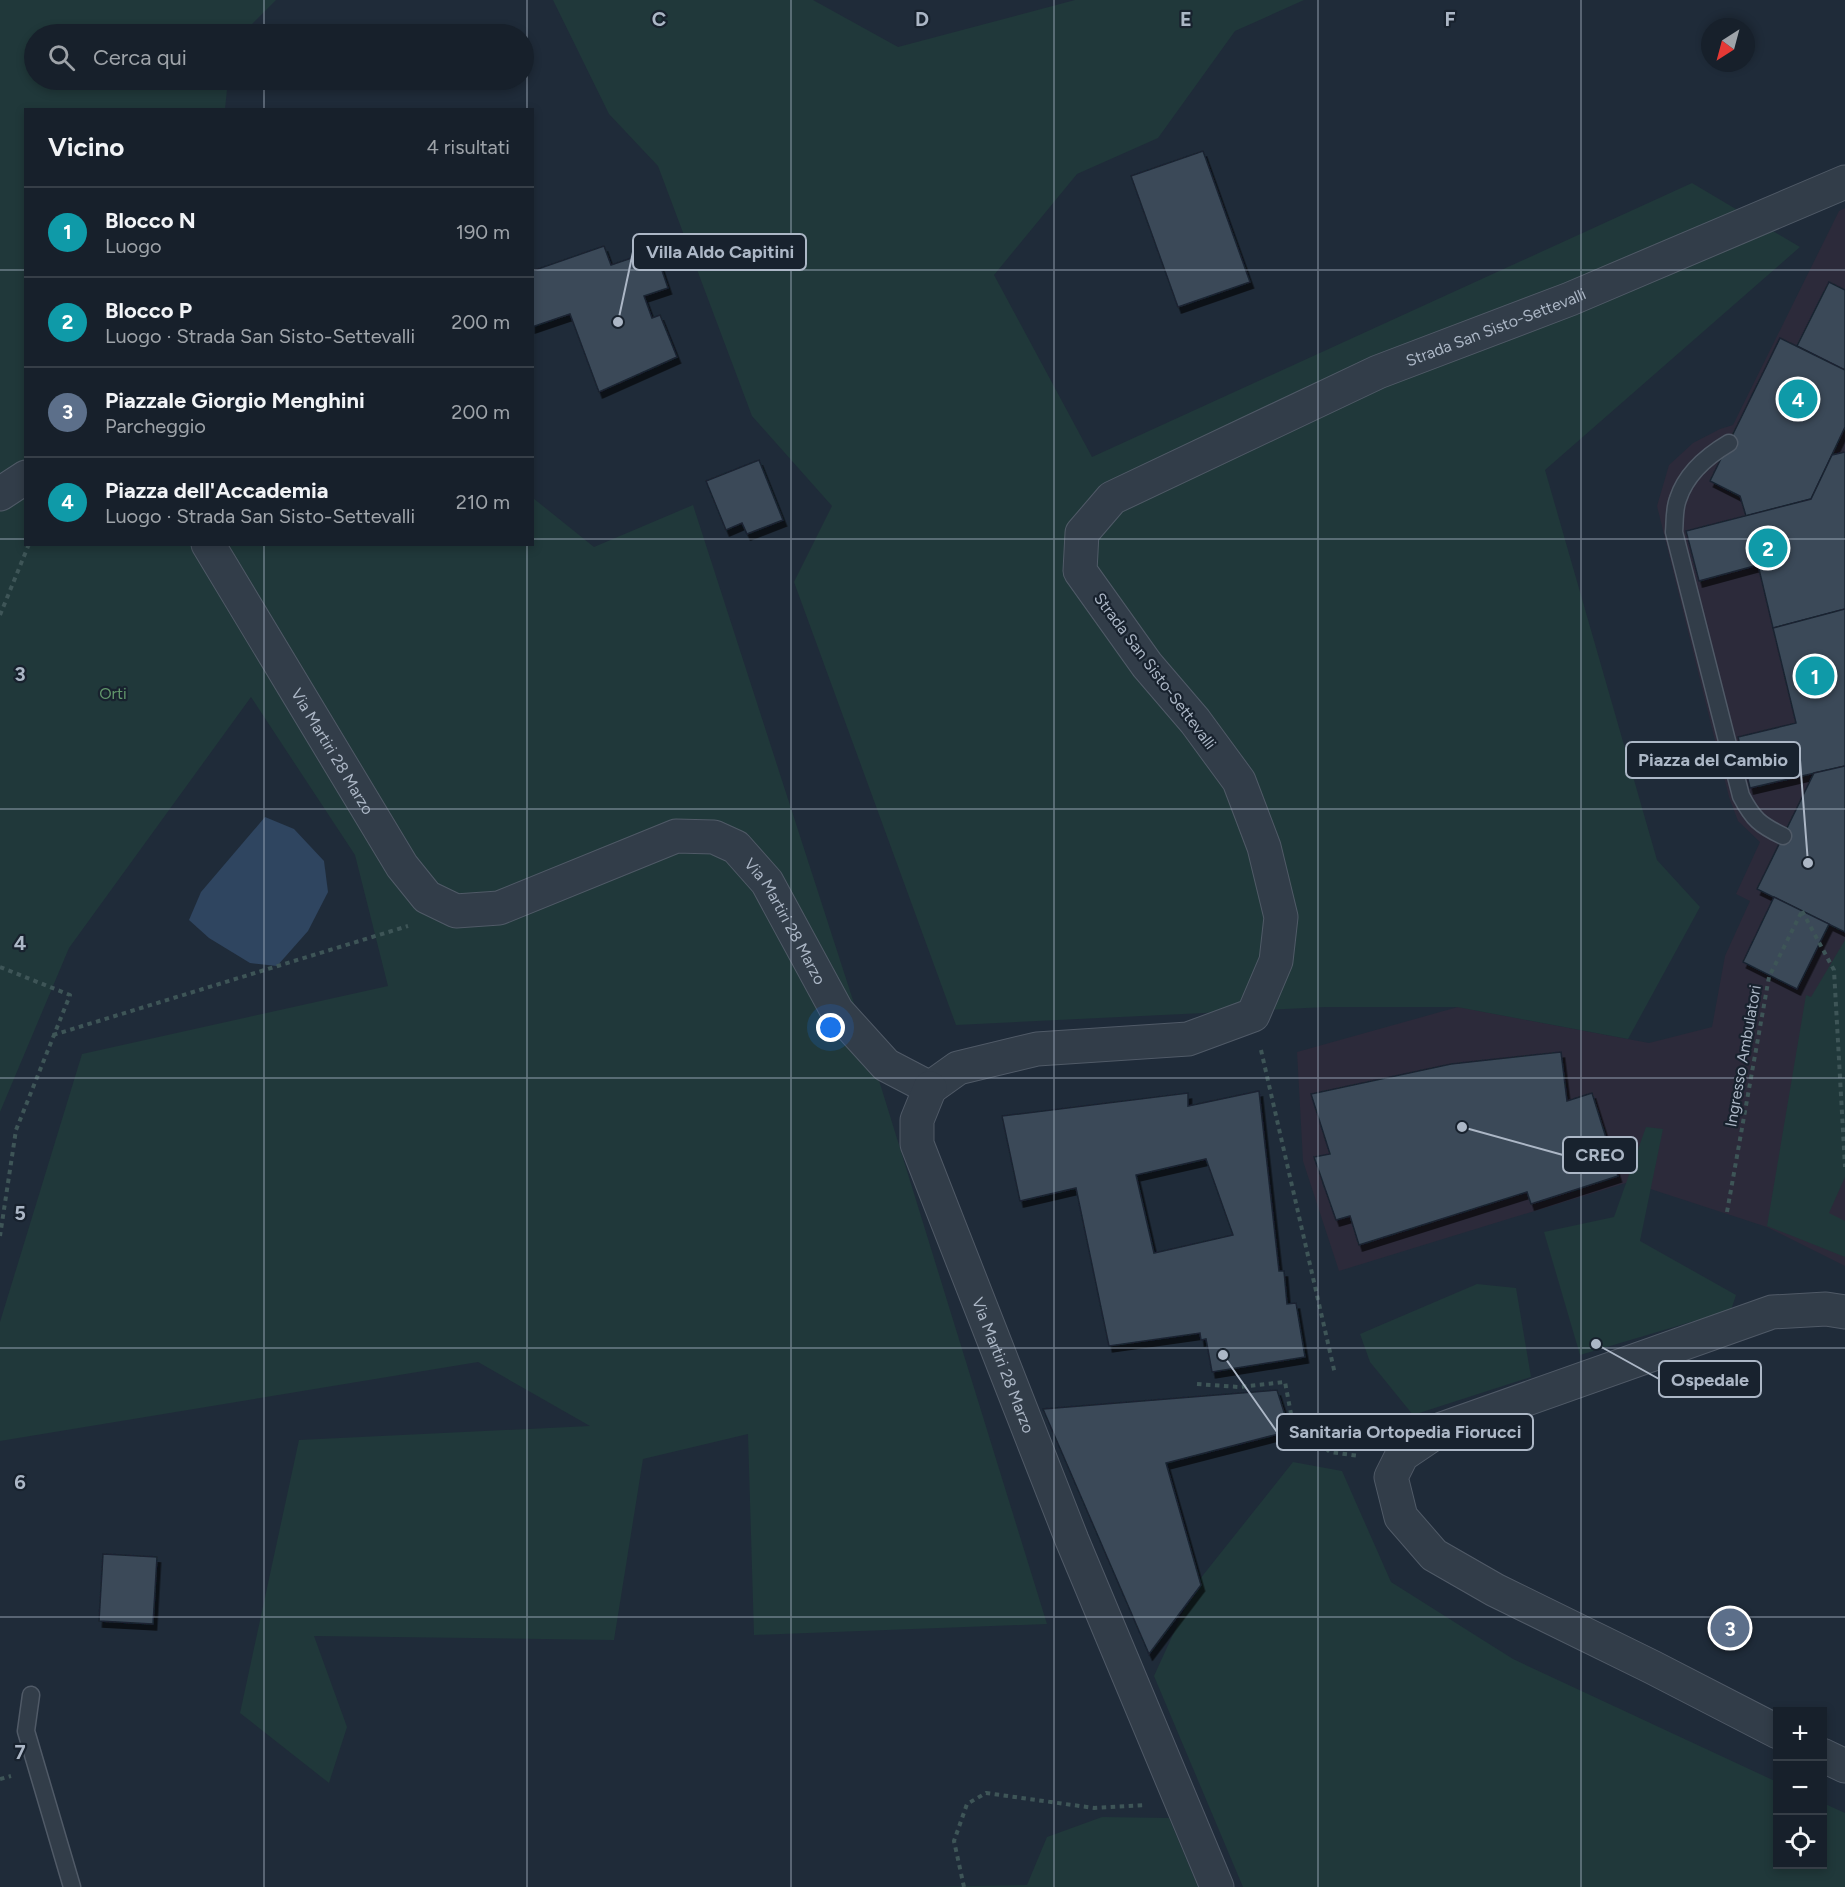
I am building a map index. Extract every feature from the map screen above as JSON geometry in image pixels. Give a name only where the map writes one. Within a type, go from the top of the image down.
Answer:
[{"type":"street","name":"Strada San Sisto-Settevalli","points":[[1253,1015],[1276,961],[1281,917],[1264,847],[1239,781],[1195,721],[1147,665],[1080,571],[1082,533],[1112,498],[1378,372],[1570,299],[1845,182]]},
{"type":"street","points":[[0,494],[24,478]]},
{"type":"street","name":"Via Martiri 28 Marzo","points":[[209,546],[402,866],[427,897],[456,911],[499,908],[676,836],[714,837],[736,847],[767,882],[837,1011],[886,1065],[930,1088],[917,1120],[916,1144],[1072,1540],[1217,1887]]},
{"type":"street","points":[[930,1088],[958,1068],[1037,1049],[1188,1039],[1253,1015]]},
{"type":"street","points":[[1773,1729],[1495,1590],[1434,1555],[1401,1517],[1391,1477],[1402,1455],[1439,1430],[1772,1312],[1826,1309],[1845,1312]]},
{"type":"street","points":[[1827,1757],[1845,1766]]},
{"type":"lane","points":[[1729,443],[1711,454],[1686,480],[1677,500],[1674,532],[1741,796],[1751,815],[1767,828],[1783,836]]},
{"type":"lane","points":[[31,1695],[26,1731],[72,1887]]},
{"type":"path","points":[[0,615],[28,546]]},
{"type":"path","name":"Ingresso Ambulatori","points":[[1727,1212],[1769,977],[1802,910],[1834,970],[1845,1167]]},
{"type":"path","points":[[53,1035],[456,911]]},
{"type":"path","points":[[0,967],[70,995],[16,1130],[0,1236]]},
{"type":"path","points":[[1253,1015],[1335,1374]]},
{"type":"path","points":[[1197,1384],[1239,1387],[1285,1382],[1292,1419],[1330,1452],[1359,1456]]},
{"type":"path","points":[[964,1887],[954,1840],[967,1804],[987,1793],[1094,1808],[1183,1804]]},
{"type":"shaded area","points":[[1845,208],[1845,1266],[1767,1227],[1629,1182],[1339,1271],[1303,1161],[1297,1052],[1458,1007],[1649,1043],[1712,1027],[1725,956],[1750,901],[1736,894],[1760,842],[1738,821],[1729,797],[1657,506],[1669,465],[1693,443],[1733,425],[1839,211]]},
{"type":"green space","name":"Orti","points":[[0,0],[276,0],[252,24],[24,24],[24,90],[227,90],[225,108],[24,108],[24,546],[534,546],[534,499],[594,547],[693,505],[882,1090],[1047,1624],[754,1635],[748,1434],[643,1459],[614,1640],[314,1636],[347,1727],[329,1783],[240,1713],[299,1440],[590,1426],[478,1362],[0,1441],[0,1322],[82,1054],[388,986],[355,855],[251,697],[69,948],[0,1112]]},
{"type":"green space","points":[[553,0],[813,0],[898,47],[1075,0],[1304,0],[1235,31],[1158,138],[1077,174],[994,275],[1092,457],[1692,183],[1800,247],[1545,470],[1657,860],[1700,907],[1628,1039],[1457,1007],[1326,1007],[956,1025],[794,582],[832,506],[752,416],[658,166],[609,114]]},
{"type":"green space","points":[[1845,940],[1845,1177],[1829,1213],[1845,1221],[1845,1257],[1767,1226],[1806,995],[1811,997]]},
{"type":"green space","points":[[1646,1127],[1663,1129],[1640,1241],[1736,1295],[1731,1310],[1580,1355],[1544,1232],[1614,1217]]},
{"type":"green space","points":[[1477,1284],[1516,1288],[1531,1377],[1413,1415],[1370,1362],[1360,1334]]},
{"type":"green space","points":[[1293,1462],[1342,1471],[1391,1582],[1513,1659],[1773,1780],[1773,1869],[1827,1869],[1827,1805],[1845,1813],[1845,1887],[1243,1887],[1154,1676],[1196,1584]]},
{"type":"green space","points":[[1102,1817],[1169,1818],[1198,1887],[911,1887],[1027,1885],[1047,1837]]},
{"type":"water","points":[[265,817],[294,829],[324,861],[328,892],[308,931],[277,966],[250,963],[209,938],[189,920],[201,892]]},
{"type":"building","points":[[1203,151],[1250,282],[1178,307],[1131,176]]},
{"type":"building","points":[[604,246],[611,265],[655,250],[668,288],[644,296],[652,318],[660,315],[677,357],[599,392],[570,314],[534,326],[534,270]]},
{"type":"building","points":[[1829,282],[1845,290],[1845,370],[1797,346]]},
{"type":"building","points":[[1780,338],[1845,370],[1845,427],[1811,499],[1746,516],[1740,496],[1710,481]]},
{"type":"building","points":[[1845,452],[1845,609],[1773,628],[1758,565],[1699,581],[1686,531],[1811,499],[1832,455]]},
{"type":"building","points":[[759,460],[783,520],[747,534],[742,523],[726,530],[706,481]]},
{"type":"building","points":[[1845,609],[1845,766],[1750,788],[1738,737],[1796,723],[1773,628]]},
{"type":"building","points":[[1845,766],[1845,932],[1757,889],[1814,773]]},
{"type":"building","points":[[1774,897],[1829,924],[1797,989],[1743,962]]},
{"type":"building","points":[[1561,1052],[1567,1101],[1592,1093],[1618,1176],[1531,1204],[1527,1192],[1359,1245],[1350,1216],[1336,1220],[1314,1157],[1330,1154],[1311,1094],[1451,1064]]},
{"type":"building","points":[[1259,1091],[1279,1271],[1284,1271],[1287,1304],[1296,1303],[1305,1357],[1212,1372],[1206,1339],[1201,1340],[1200,1333],[1109,1346],[1076,1188],[1020,1201],[1002,1116],[1188,1093],[1188,1106]],"holes":[[[1206,1159],[1233,1235],[1154,1253],[1136,1175]]]},
{"type":"building","points":[[1277,1390],[1290,1431],[1166,1463],[1201,1585],[1149,1654],[1043,1409]]},
{"type":"building","points":[[103,1554],[157,1557],[153,1624],[99,1621]]},
{"type":"place","name":"Villa Aldo Capitini","points":[[618,322]]},
{"type":"place","name":"Piazza dell'Accademia","points":[[1798,399]]},
{"type":"place","name":"Blocco P","points":[[1768,548]]},
{"type":"place","name":"Blocco N","points":[[1815,676]]},
{"type":"place","name":"Piazza del Cambio","points":[[1808,863]]},
{"type":"place","name":"CREO","points":[[1462,1127]]},
{"type":"place","name":"Ospedale","points":[[1596,1344]]},
{"type":"place","name":"Sanitaria Ortopedia Fiorucci","points":[[1223,1355]]},
{"type":"place","name":"Piazzale Giorgio Menghini","points":[[1730,1628]]}]
